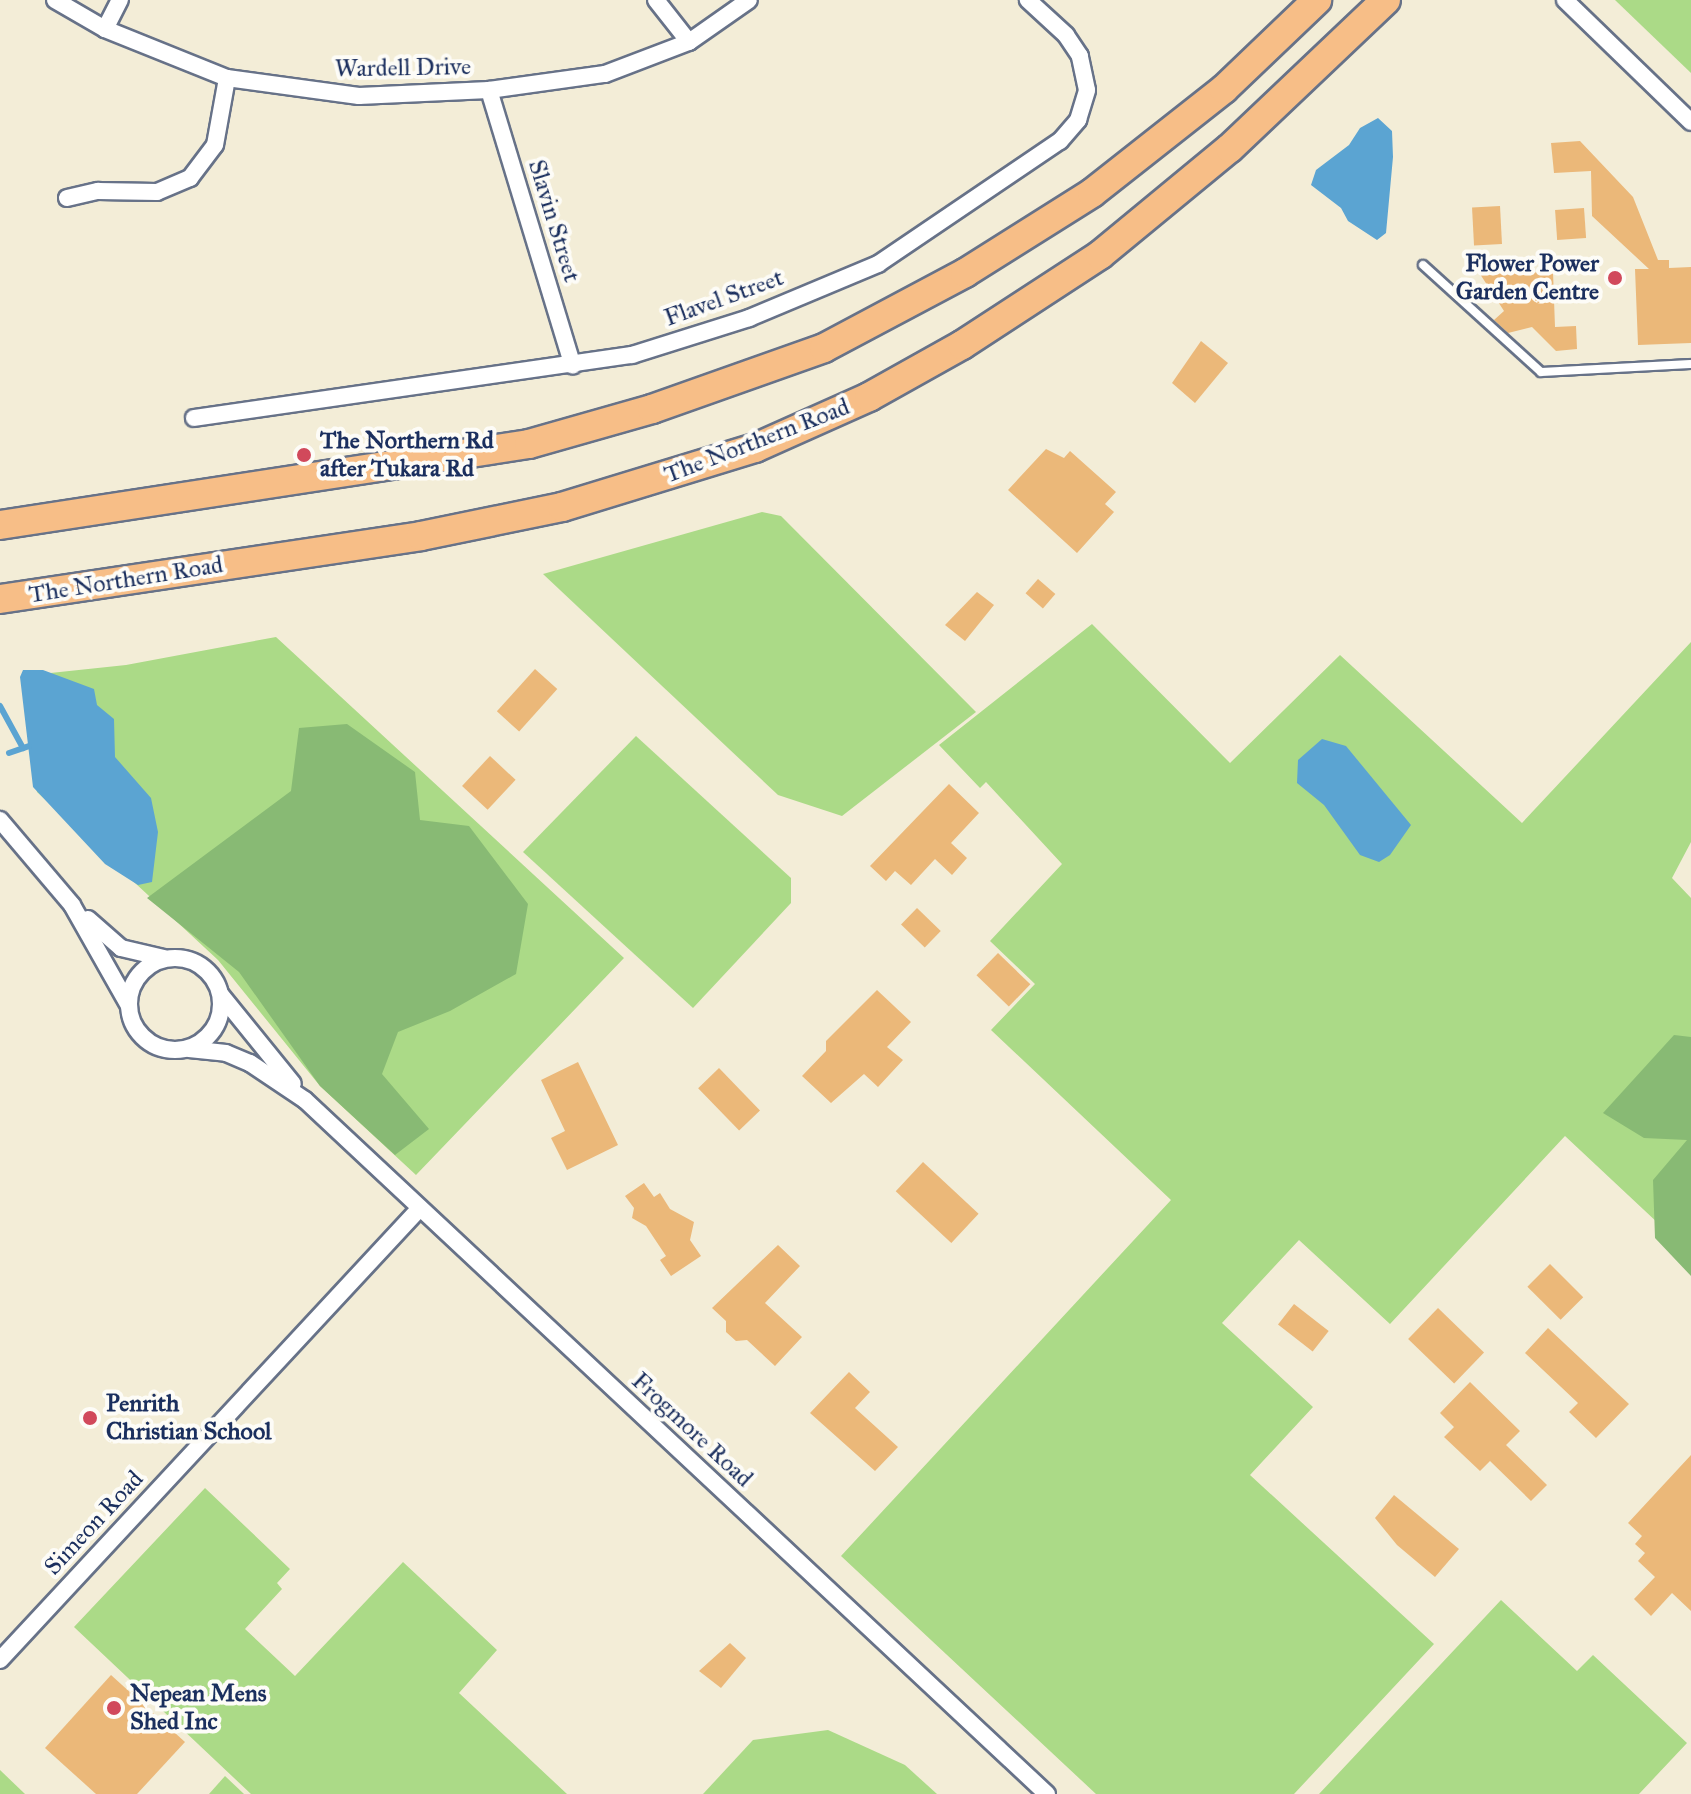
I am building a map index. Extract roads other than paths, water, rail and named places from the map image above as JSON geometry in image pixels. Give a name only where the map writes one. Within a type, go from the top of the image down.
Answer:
[{"type":"highway","points":[[0,525],[529,444],[667,404],[824,348],[965,273],[1092,193],[1224,89],[1317,0]]},
{"type":"highway","name":"The Northern Road","points":[[0,599],[515,517],[644,485],[755,448],[869,397],[962,345],[1100,255],[1230,148],[1386,0]]},
{"type":"highway","points":[[0,537],[52,517]]},
{"type":"street","name":"Wardell Drive","points":[[55,0],[105,29],[227,78],[342,95],[489,90],[605,74],[689,42],[749,0]]},
{"type":"street","points":[[105,29],[120,0]]},
{"type":"street","points":[[656,0],[689,42]]},
{"type":"street","name":"Flavel Street","points":[[194,418],[573,366],[686,340],[878,264],[1060,141],[1082,112],[1084,67],[1066,35],[1028,0]]},
{"type":"street","points":[[1283,35],[1296,0]]},
{"type":"street","points":[[1565,0],[1691,122]]},
{"type":"street","points":[[67,198],[98,191],[157,192],[190,178],[215,145],[227,78]]},
{"type":"street","name":"Slavin Street","points":[[489,90],[573,366]]},
{"type":"street","points":[[0,820],[72,905],[121,948],[202,966],[221,995],[215,1029],[189,1049],[167,1050],[147,1042],[134,1025],[128,1004],[72,905]]},
{"type":"street","points":[[128,1004],[139,975],[169,958]]},
{"type":"street","name":"Frogmore Road","points":[[221,995],[305,1100],[1047,1794]]},
{"type":"street","name":"Frogmore Road","points":[[189,1049],[226,1053],[250,1063],[305,1100]]},
{"type":"street","name":"Simeon Road","points":[[0,1660],[420,1208]]},
{"type":"lane","points":[[1423,265],[1541,372],[1691,364]]},
{"type":"water","points":[[1378,118],[1392,131],[1393,157],[1386,233],[1377,240],[1348,221],[1341,208],[1311,185],[1316,170],[1349,145],[1360,128]]},
{"type":"water","points":[[23,670],[43,670],[94,689],[97,705],[114,719],[115,757],[151,798],[158,832],[152,882],[138,885],[105,864],[33,787],[20,677]]},
{"type":"water","points":[[1322,739],[1346,746],[1411,825],[1390,855],[1379,862],[1360,855],[1324,805],[1297,783],[1298,760]]},
{"type":"waterway","points":[[0,706],[23,748]]},
{"type":"waterway","points":[[9,753],[29,746]]},
{"type":"place","name":"Flower Power Garden Centre","points":[[1615,278]]},
{"type":"place","name":"The Northern Rd after Tukara Rd","points":[[304,455]]},
{"type":"place","name":"Penrith Christian School","points":[[90,1418]]},
{"type":"place","name":"Nepean Mens Shed Inc","points":[[114,1708]]}]
